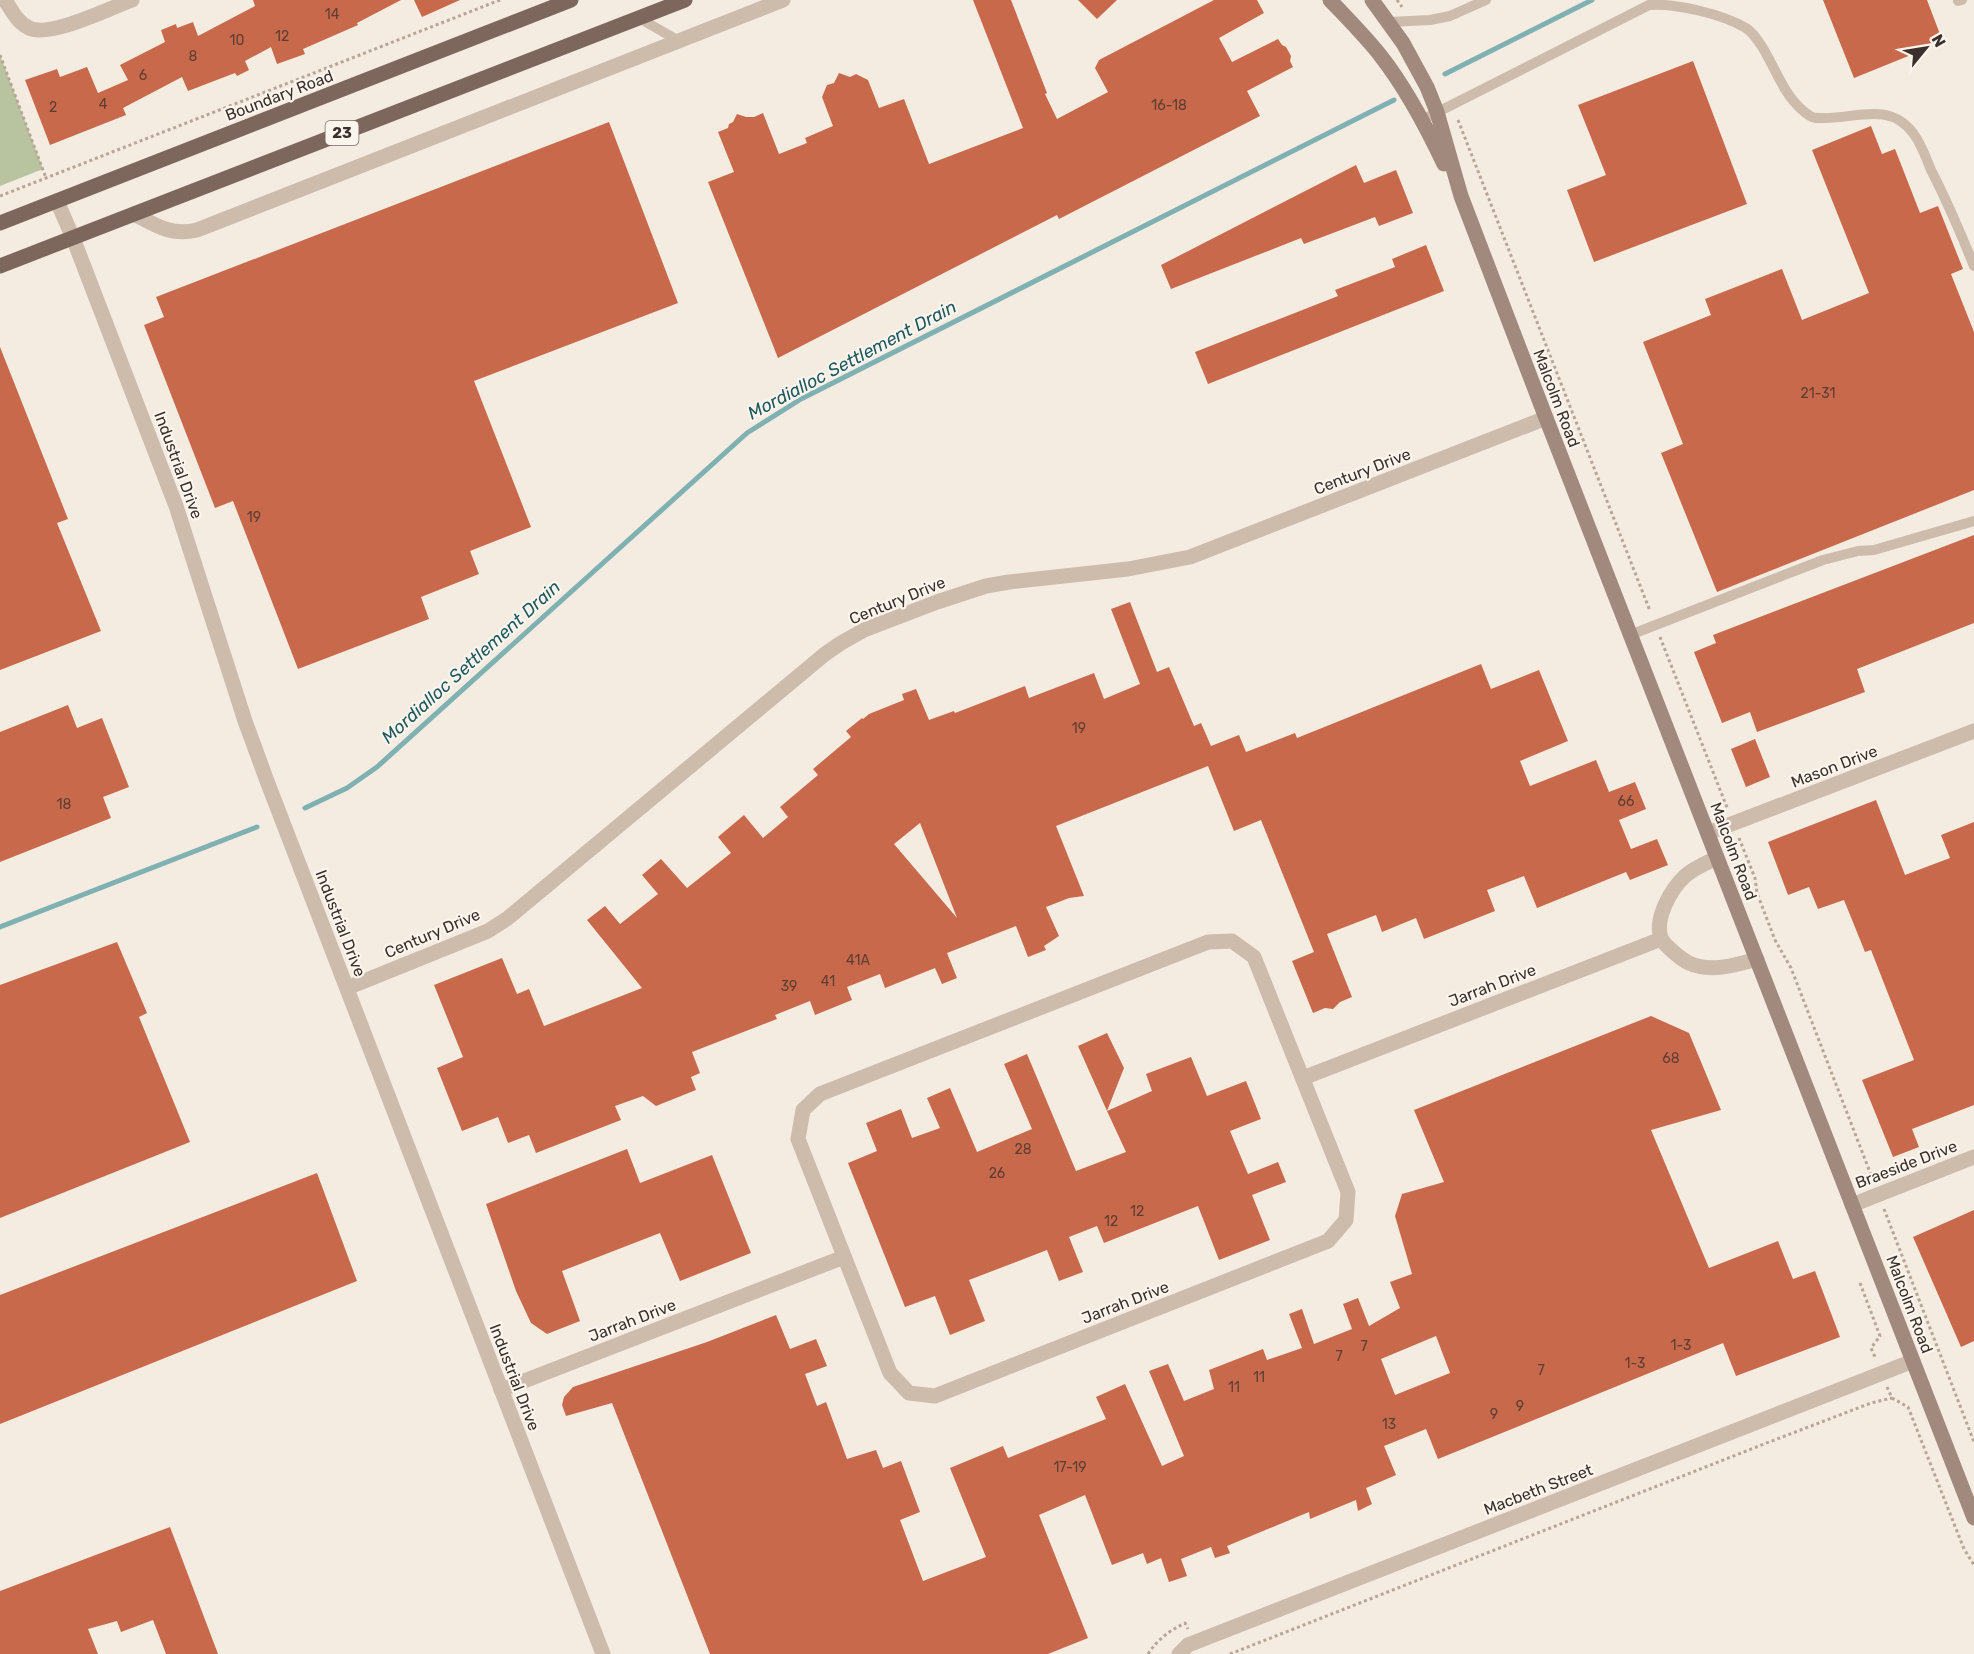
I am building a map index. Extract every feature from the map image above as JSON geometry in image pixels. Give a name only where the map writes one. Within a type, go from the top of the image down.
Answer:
[{"type":"main road","name":"Boundary Road","points":[[0,223],[571,0]]},
{"type":"main road","name":"23","points":[[0,267],[685,0]]},
{"type":"street","points":[[5,0],[18,20],[31,29],[52,30],[132,0]]},
{"type":"street","points":[[134,214],[176,233],[198,230],[783,0]]},
{"type":"street","name":"Malcolm Road","points":[[1330,0],[1360,30],[1399,81],[1461,196]]},
{"type":"street","name":"Malcolm Road","points":[[1372,0],[1416,63],[1437,112],[1461,196],[1974,1518]]},
{"type":"street","name":"Industrial Drive","points":[[57,201],[176,506],[267,782],[603,1654]]},
{"type":"street","name":"Century Drive","points":[[347,988],[481,934],[508,918],[825,654],[864,630],[986,586],[1128,569],[1190,557],[1546,418]]},
{"type":"street","name":"Mason Drive","points":[[1708,834],[1974,731]]},
{"type":"street","points":[[1717,858],[1686,875],[1674,888],[1660,920],[1661,939],[1688,963],[1705,967],[1723,967],[1757,959]]},
{"type":"street","name":"Jarrah Drive","points":[[1303,1078],[1661,939]]},
{"type":"street","name":"Jarrah Drive","points":[[1232,941],[1254,957],[1303,1078],[1348,1192],[1346,1220],[1328,1241],[935,1396],[909,1393],[890,1373],[798,1139],[803,1110],[820,1094],[1208,942],[1232,941]]},
{"type":"street","name":"Braeside Drive","points":[[1852,1205],[1974,1157]]},
{"type":"street","name":"Jarrah Drive","points":[[501,1390],[844,1257]]},
{"type":"street","name":"Macbeth Street","points":[[1179,1654],[1188,1645],[1913,1361]]},
{"type":"lane","points":[[1389,22],[1450,16],[1486,0]]},
{"type":"lane","points":[[1422,120],[1649,5],[1663,4],[1705,13],[1748,29],[1760,43],[1790,97],[1797,106],[1813,118],[1877,113],[1893,117],[1905,125],[1913,133],[1925,156],[1974,266]]},
{"type":"lane","points":[[639,18],[679,41]]},
{"type":"lane","points":[[1630,635],[1823,560],[1896,545],[1974,521]]},
{"type":"path","points":[[0,196],[500,0]]},
{"type":"path","points":[[1397,0],[1413,21]]},
{"type":"path","points":[[0,55],[46,178]]},
{"type":"path","points":[[1453,105],[1734,824],[1775,940],[1791,968],[1974,1442]]},
{"type":"path","points":[[1860,1283],[1880,1336],[1871,1348],[1881,1374],[1892,1398],[1908,1407],[1964,1549],[1974,1565]]},
{"type":"path","points":[[1230,1654],[1754,1448],[1871,1403],[1892,1398]]},
{"type":"green space","points":[[0,55],[43,169],[0,186]]},
{"type":"building","points":[[253,0],[401,0],[357,23],[358,25],[303,49],[305,54],[277,64],[271,47],[245,61],[249,70],[188,91],[182,77],[123,108],[126,115],[50,145],[25,80],[57,69],[60,77],[87,67],[98,93],[128,80],[120,65],[165,42],[161,30],[176,24],[177,28],[193,22],[198,36],[255,6]]},
{"type":"building","points":[[414,0],[460,0],[422,17]]},
{"type":"building","points":[[973,0],[1011,0],[1047,93],[1045,94],[1057,119],[1108,92],[1095,68],[1099,60],[1214,0],[1257,0],[1264,13],[1219,38],[1232,62],[1278,39],[1291,56],[1290,61],[1293,67],[1247,91],[1260,116],[1059,219],[1057,215],[778,358],[708,182],[734,172],[718,132],[728,128],[737,114],[754,117],[763,113],[779,154],[807,143],[805,138],[833,126],[822,97],[827,85],[834,83],[839,73],[850,77],[856,74],[868,80],[879,108],[904,99],[929,164],[1023,128]]},
{"type":"building","points":[[1078,0],[1117,0],[1097,19]]},
{"type":"building","points":[[1823,0],[1927,0],[1943,42],[1854,78]]},
{"type":"building","points":[[1693,61],[1747,204],[1594,262],[1567,190],[1606,175],[1578,105]]},
{"type":"building","points":[[609,122],[678,303],[474,381],[531,527],[470,551],[479,574],[421,597],[429,619],[298,669],[233,501],[215,508],[144,325],[164,317],[156,297]]},
{"type":"building","points":[[1871,126],[1882,154],[1895,149],[1920,213],[1938,206],[1963,269],[1951,274],[1974,332],[1974,490],[1717,592],[1661,453],[1683,444],[1643,342],[1711,315],[1705,299],[1782,269],[1802,320],[1869,293],[1812,150]]},
{"type":"building","points":[[1356,165],[1364,183],[1396,170],[1413,213],[1379,226],[1375,217],[1304,244],[1301,238],[1171,289],[1161,265]]},
{"type":"building","points":[[1426,245],[1444,291],[1208,384],[1195,352],[1338,296],[1335,290],[1395,267],[1392,259]]},
{"type":"building","points":[[0,347],[68,519],[57,523],[101,631],[0,670]]},
{"type":"building","points":[[1974,535],[1974,623],[1857,669],[1865,692],[1757,732],[1750,712],[1722,723],[1694,652],[1716,643],[1713,635]]},
{"type":"building","points":[[1130,602],[1157,672],[1169,667],[1194,726],[1201,723],[1211,746],[1239,735],[1246,752],[1295,733],[1297,738],[1481,664],[1491,689],[1539,670],[1568,741],[1520,761],[1530,786],[1596,760],[1609,792],[1635,782],[1646,809],[1619,820],[1631,849],[1657,839],[1668,865],[1630,880],[1626,872],[1537,908],[1524,876],[1487,890],[1495,911],[1424,939],[1416,918],[1382,932],[1376,915],[1327,934],[1352,997],[1340,1002],[1333,1009],[1325,1008],[1313,1013],[1292,961],[1314,952],[1261,820],[1234,831],[1208,766],[1056,826],[1084,896],[1069,898],[1046,907],[1059,936],[1044,946],[1046,950],[1028,957],[1016,926],[947,953],[957,978],[942,984],[935,968],[885,988],[880,974],[847,987],[852,1000],[815,1015],[810,1001],[775,1015],[777,1019],[692,1052],[700,1073],[691,1077],[696,1090],[656,1106],[643,1096],[615,1106],[621,1120],[536,1153],[529,1135],[508,1143],[498,1117],[462,1131],[437,1068],[463,1057],[434,985],[502,958],[517,994],[529,989],[544,1026],[642,988],[587,920],[605,906],[620,924],[658,894],[642,875],[661,859],[687,888],[731,853],[718,837],[744,815],[763,838],[788,817],[780,807],[818,775],[813,769],[851,737],[846,731],[869,714],[904,700],[902,694],[916,689],[929,720],[954,711],[955,713],[1025,686],[1029,698],[1094,673],[1104,699],[1140,684],[1111,609]],"holes":[[[920,823],[957,918],[894,844]]]},
{"type":"building","points":[[68,705],[77,728],[102,718],[129,787],[103,797],[111,818],[0,862],[0,732]]},
{"type":"building","points":[[1755,739],[1770,777],[1746,787],[1731,749]]},
{"type":"building","points":[[1876,800],[1905,875],[1950,858],[1941,835],[1974,822],[1974,1105],[1912,1129],[1919,1147],[1893,1157],[1862,1080],[1914,1060],[1871,950],[1865,952],[1844,900],[1818,909],[1809,887],[1788,895],[1768,842]]},
{"type":"building","points":[[117,942],[147,1013],[139,1017],[190,1142],[0,1218],[0,985]]},
{"type":"building","points":[[1651,1016],[1689,1033],[1721,1110],[1651,1130],[1709,1268],[1778,1241],[1793,1279],[1815,1271],[1840,1337],[1736,1376],[1723,1343],[1438,1459],[1426,1429],[1384,1446],[1396,1475],[1366,1488],[1372,1504],[1358,1511],[1356,1500],[1310,1519],[1309,1512],[1227,1546],[1230,1553],[1215,1558],[1211,1547],[1181,1559],[1187,1576],[1169,1582],[1161,1558],[1147,1564],[1143,1553],[1112,1565],[1085,1495],[1039,1515],[1088,1638],[1048,1654],[710,1654],[612,1403],[566,1416],[562,1405],[564,1397],[573,1387],[707,1342],[776,1315],[790,1349],[816,1339],[827,1366],[805,1374],[817,1406],[826,1402],[847,1459],[876,1450],[883,1468],[901,1461],[920,1512],[900,1520],[923,1581],[986,1557],[950,1468],[1003,1446],[1008,1458],[1106,1419],[1096,1397],[1125,1384],[1162,1466],[1184,1456],[1149,1371],[1168,1364],[1184,1401],[1214,1389],[1209,1370],[1263,1349],[1267,1360],[1302,1348],[1289,1314],[1302,1309],[1314,1344],[1352,1329],[1343,1304],[1358,1298],[1369,1326],[1400,1308],[1390,1282],[1412,1274],[1395,1216],[1402,1194],[1444,1182],[1414,1110]],"holes":[[[1436,1336],[1450,1373],[1395,1395],[1381,1359]]]},
{"type":"building","points":[[1107,1033],[1124,1068],[1107,1111],[1078,1046]]},
{"type":"building","points":[[1027,1054],[1076,1171],[1126,1152],[1107,1111],[1152,1091],[1146,1074],[1191,1057],[1207,1096],[1246,1081],[1261,1119],[1230,1131],[1248,1174],[1278,1162],[1286,1182],[1252,1195],[1270,1240],[1219,1260],[1198,1206],[1104,1243],[1097,1226],[1069,1237],[1083,1272],[1059,1281],[1047,1250],[969,1280],[985,1321],[950,1335],[935,1296],[905,1307],[848,1163],[877,1151],[866,1123],[901,1109],[912,1138],[940,1128],[927,1098],[950,1088],[977,1152],[1032,1129],[1004,1064]]},
{"type":"building","points":[[627,1149],[640,1183],[712,1155],[751,1253],[680,1281],[660,1233],[562,1271],[580,1321],[547,1334],[531,1323],[516,1291],[486,1204]]},
{"type":"building","points":[[317,1173],[357,1281],[0,1424],[0,1295]]},
{"type":"building","points":[[1974,1210],[1974,1341],[1961,1347],[1913,1237]]},
{"type":"building","points":[[170,1527],[218,1654],[166,1654],[153,1620],[121,1632],[117,1621],[88,1629],[98,1654],[0,1654],[0,1591]]},
{"type":"waterway","name":"Mordialloc Settlement Drain","points":[[1445,74],[1592,0]]},
{"type":"waterway","name":"Mordialloc Settlement Drain","points":[[305,808],[347,788],[377,767],[747,433],[801,399],[1394,100]]},
{"type":"waterway","name":"Mordialloc Settlement Drain","points":[[0,927],[257,827]]}]
